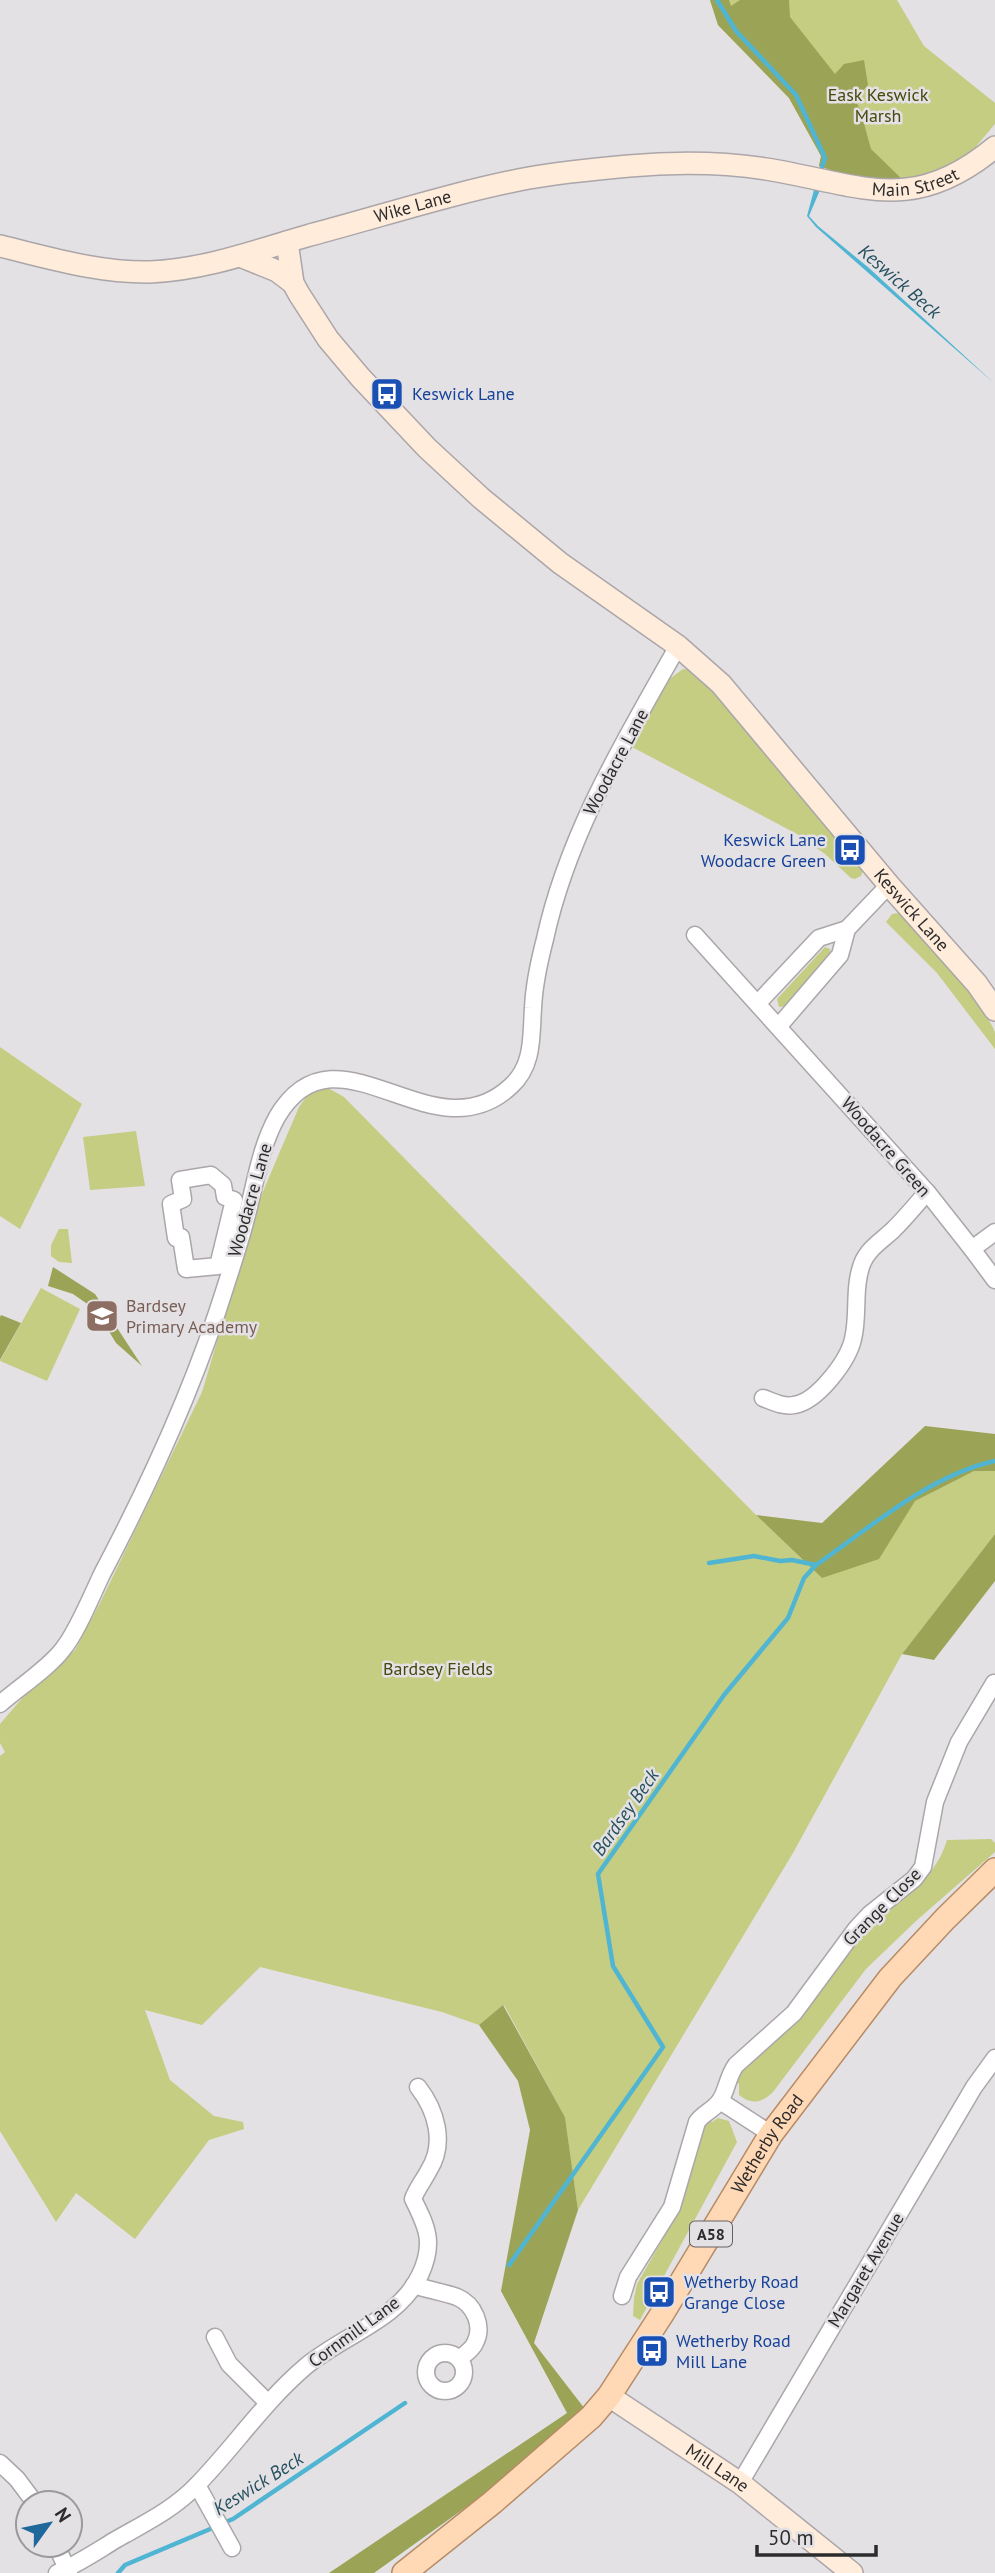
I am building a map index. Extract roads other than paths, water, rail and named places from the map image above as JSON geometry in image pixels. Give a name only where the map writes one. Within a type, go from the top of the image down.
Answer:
[{"type":"main road","name":"Wetherby Road","points":[[404,2573],[493,2502],[592,2417],[609,2396],[662,2314],[771,2134],[890,1978],[995,1870]]},
{"type":"street","name":"Main Street","points":[[820,180],[879,191],[920,188],[961,170],[995,147]]},
{"type":"street","name":"Wike Lane","points":[[0,246],[89,267],[121,272],[154,272],[240,256],[468,192],[570,172],[692,162],[766,170],[820,180]]},
{"type":"street","name":"Keswick Lane","points":[[287,242],[293,283]]},
{"type":"street","name":"Keswick Lane","points":[[240,256],[277,271],[293,283],[328,339],[360,377],[427,448],[481,498],[560,563],[678,646],[721,684],[889,885],[977,984],[995,1010]]},
{"type":"street","name":"Woodacre Lane","points":[[0,1704],[63,1650],[135,1513],[206,1350],[246,1220],[265,1143],[291,1099],[303,1088],[318,1081],[335,1078],[360,1082],[436,1108],[454,1110],[476,1106],[495,1098],[511,1086],[524,1071],[530,1054],[536,979],[545,935],[573,845],[609,769],[678,646]]},
{"type":"street","points":[[779,1026],[840,955],[848,929],[889,885]]},
{"type":"street","points":[[758,1003],[819,938],[848,929]]},
{"type":"street","name":"Woodacre Green","points":[[695,935],[927,1192],[995,1280]]},
{"type":"street","points":[[211,1175],[223,1185],[225,1197],[234,1200],[218,1266],[186,1269],[181,1237],[176,1238],[171,1204],[183,1199],[180,1180],[211,1175]]},
{"type":"street","points":[[763,1398],[782,1406],[797,1405],[811,1398],[828,1382],[853,1340],[856,1290],[861,1265],[868,1252],[894,1230],[927,1192]]},
{"type":"street","points":[[972,1249],[995,1231]]},
{"type":"street","name":"Grange Close","points":[[622,2296],[628,2277],[672,2207],[697,2123],[701,2116],[720,2101],[729,2074],[794,2013],[870,1914],[914,1879],[923,1867],[935,1801],[958,1742],[994,1683]]},
{"type":"street","name":"Margaret Avenue","points":[[740,2483],[967,2099],[995,2058]]},
{"type":"street","name":"Cornmill Lane","points":[[64,2571],[168,2509],[197,2485],[268,2403],[306,2366],[397,2305],[414,2285],[421,2273],[428,2245],[427,2227],[413,2199],[435,2157],[438,2132],[432,2108],[418,2087]]},
{"type":"street","points":[[720,2101],[771,2134]]},
{"type":"street","points":[[414,2285],[456,2297],[467,2303],[474,2312],[478,2335],[474,2346],[459,2358]]},
{"type":"street","points":[[215,2337],[229,2364],[268,2403]]},
{"type":"street","name":"Mill Lane","points":[[609,2396],[740,2483],[852,2573]]},
{"type":"street","points":[[0,2463],[24,2489]]},
{"type":"street","points":[[197,2485],[232,2547]]},
{"type":"water","points":[[814,190],[820,190],[809,216],[818,226],[869,268],[995,384],[816,227],[807,216]]},
{"type":"waterway","name":"Keswick Beck","points":[[717,0],[736,31],[796,95],[825,158],[822,167]]},
{"type":"waterway","name":"Bardsey Beck","points":[[509,2265],[663,2047],[613,1966],[598,1874],[724,1695],[788,1618],[804,1578],[816,1565],[923,1490],[970,1468],[995,1461]]},
{"type":"waterway","points":[[709,1563],[754,1556],[816,1565]]},
{"type":"waterway","name":"Keswick Beck","points":[[223,2523],[233,2519],[405,2403]]},
{"type":"waterway","name":"Keswick Beck","points":[[118,2573],[125,2565],[215,2527]]},
{"type":"place","name":"Keswick Lane","points":[[387,394]]},
{"type":"place","name":"Keswick Lane Woodacre Green","points":[[850,850]]},
{"type":"place","name":"Bardsey Primary Academy","points":[[102,1316]]},
{"type":"place","name":"Wetherby Road Grange Close","points":[[659,2292]]},
{"type":"place","name":"Wetherby Road Mill Lane","points":[[652,2351]]},
{"type":"park label","name":"Eask Keswick Marsh","points":[[878,105]]},
{"type":"park label","name":"Bardsey Fields","points":[[438,1669]]}]
